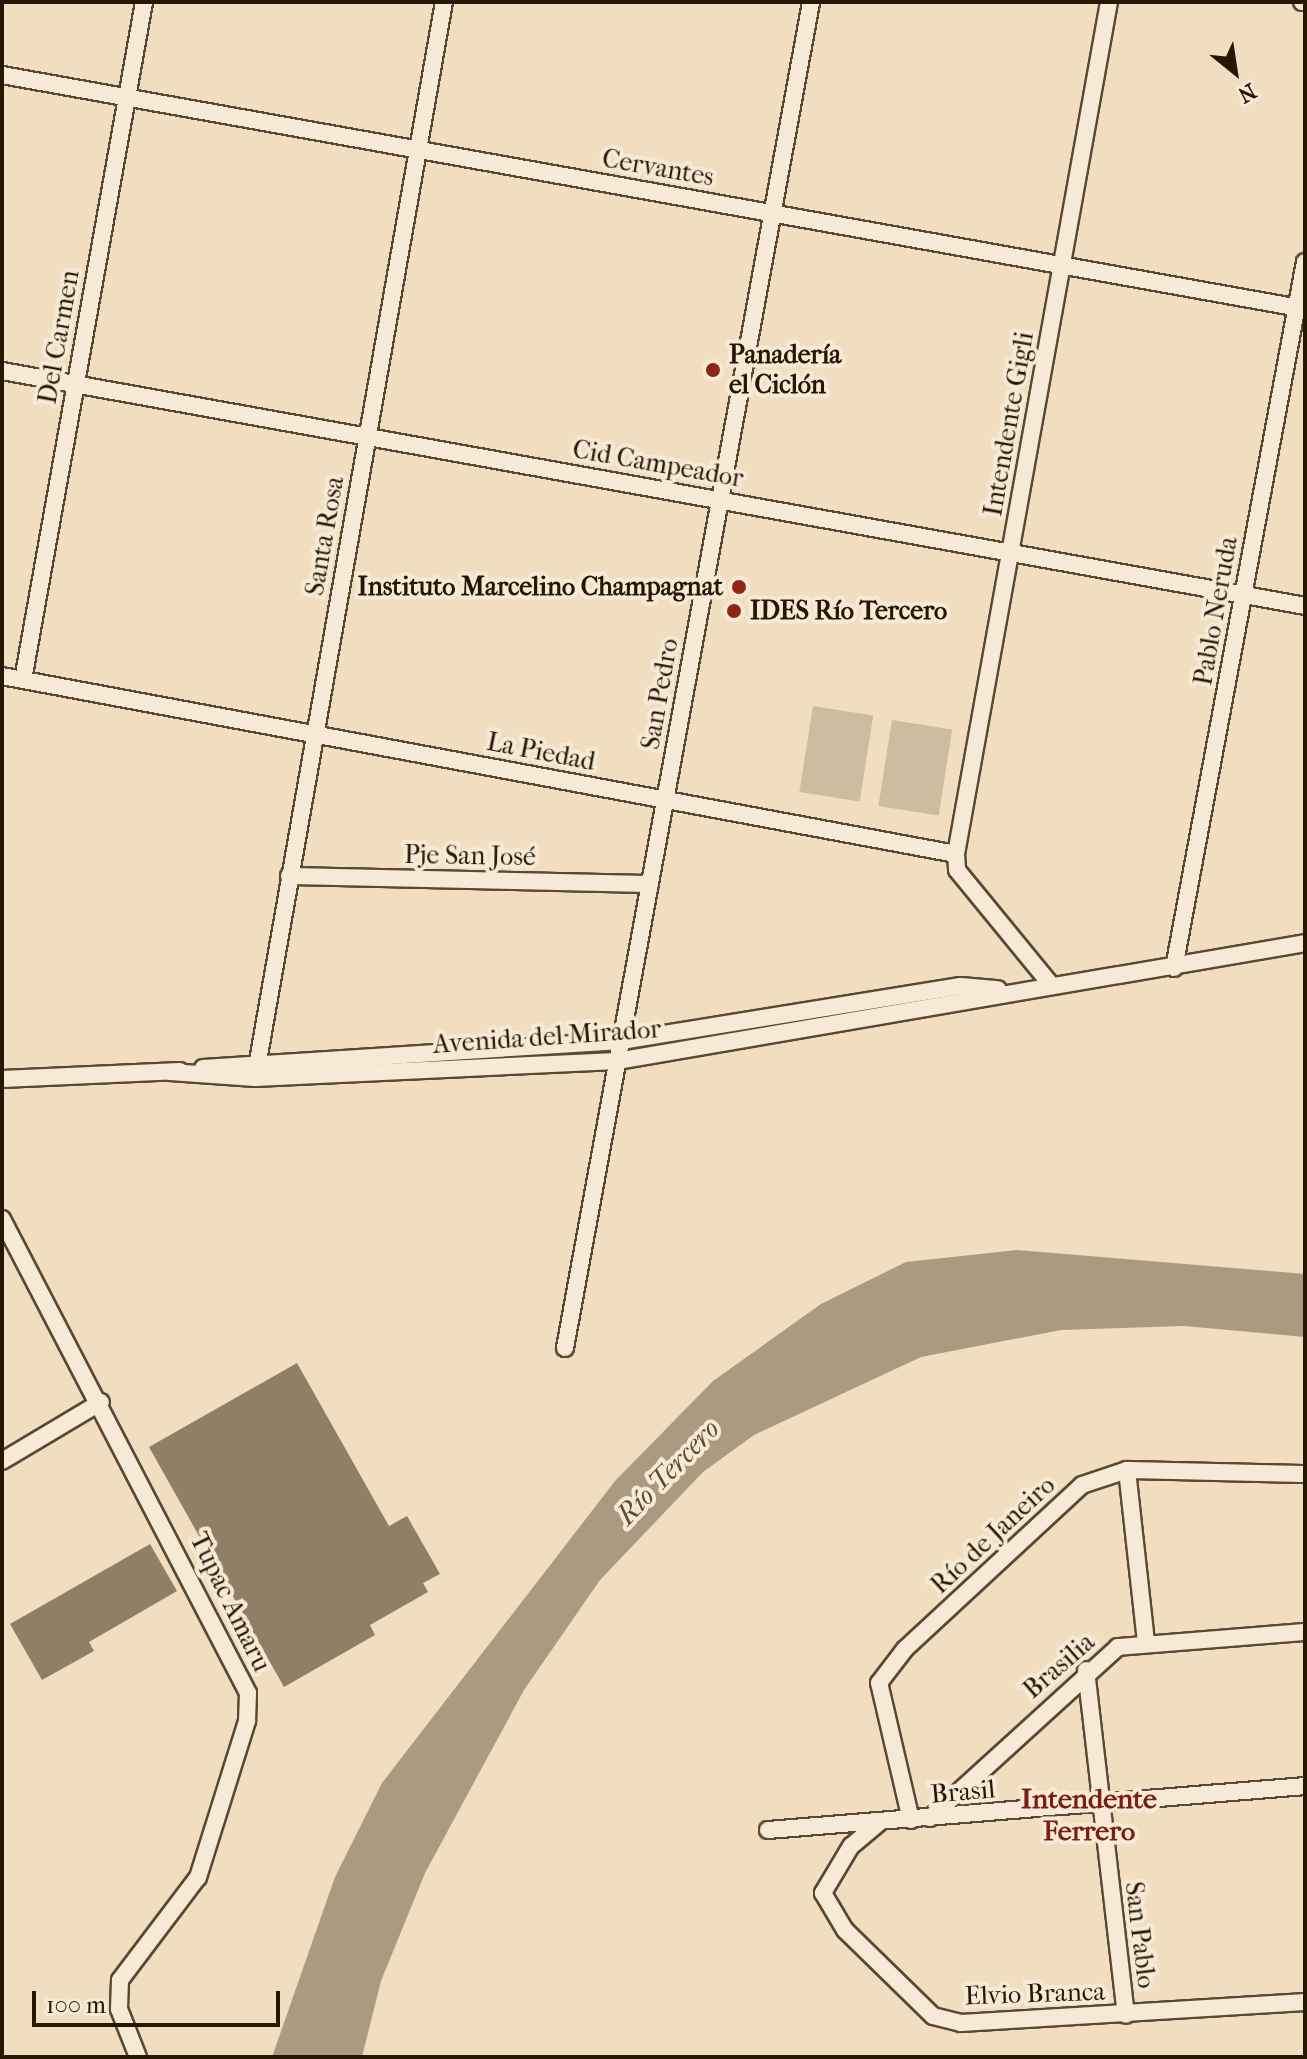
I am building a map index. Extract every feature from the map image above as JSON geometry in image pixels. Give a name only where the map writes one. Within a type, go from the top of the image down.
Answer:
[{"type":"street","name":"Del Carmen","points":[[23,680],[144,2]]},
{"type":"street","name":"Santa Rosa","points":[[255,1078],[444,2]]},
{"type":"street","name":"San Pedro","points":[[565,1348],[811,2]]},
{"type":"street","name":"Intendente Gigli","points":[[956,854],[1109,2]]},
{"type":"street","name":"Cervantes","points":[[2,75],[1301,308]]},
{"type":"street","name":"Pablo Neruda","points":[[1174,968],[1301,308],[1305,262]]},
{"type":"street","name":"Cid Campeador","points":[[2,371],[1305,606]]},
{"type":"street","name":"La Piedad","points":[[2,676],[956,854]]},
{"type":"street","points":[[956,854],[957,870],[1051,985]]},
{"type":"street","name":"Pje San José","points":[[289,876],[650,884]]},
{"type":"street","name":"Avenida del Mirador","points":[[170,1072],[255,1078],[617,1061],[1017,990],[1174,968],[1305,943]]},
{"type":"street","name":"Avenida del Mirador","points":[[2,1079],[170,1072],[258,1060],[621,1041],[961,986],[1017,990]]},
{"type":"street","name":"Tupac Amaru","points":[[2,1219],[101,1402],[248,1693],[247,1721],[198,1877],[120,1980],[119,2009],[138,2057]]},
{"type":"street","points":[[2,1461],[101,1402]]},
{"type":"street","points":[[1127,1470],[1146,1641]]},
{"type":"street","name":"Río de Janeiro","points":[[911,1820],[879,1683],[905,1649],[1082,1485],[1127,1470],[1305,1474]]},
{"type":"street","name":"Brasilia","points":[[930,1818],[1086,1670],[1118,1647],[1146,1641],[1305,1632]]},
{"type":"street","name":"San Pablo","points":[[1086,1670],[1126,2015]]},
{"type":"street","name":"Brasil","points":[[768,1830],[1305,1786]]},
{"type":"street","name":"Elvio Branca","points":[[881,1821],[851,1846],[823,1893],[845,1930],[921,2008],[961,2023],[1305,2002]]},
{"type":"shaded area","points":[[813,706],[873,716],[860,801],[799,792]]},
{"type":"shaded area","points":[[892,720],[952,730],[939,815],[878,806]]},
{"type":"water","name":"Río Tercero","points":[[1017,1250],[1305,1274],[1305,1337],[1184,1326],[1061,1330],[921,1357],[754,1435],[703,1472],[600,1580],[524,1690],[425,1873],[381,1981],[362,2057],[272,2057],[335,1877],[382,1783],[615,1481],[713,1381],[821,1304],[906,1262]]},
{"type":"building","points":[[297,1363],[389,1526],[407,1516],[440,1574],[423,1583],[428,1592],[370,1625],[375,1635],[284,1687],[149,1447]]},
{"type":"building","points":[[150,1544],[177,1591],[89,1642],[94,1651],[42,1680],[10,1624]]},
{"type":"place","name":"Panadería el Ciclón","points":[[713,370]]},
{"type":"place","name":"Instituto Marcelino Champagnat","points":[[739,587]]},
{"type":"place","name":"IDES Río Tercero","points":[[734,611]]},
{"type":"district","name":"Intendente Ferrero","points":[[1089,1815]]}]
